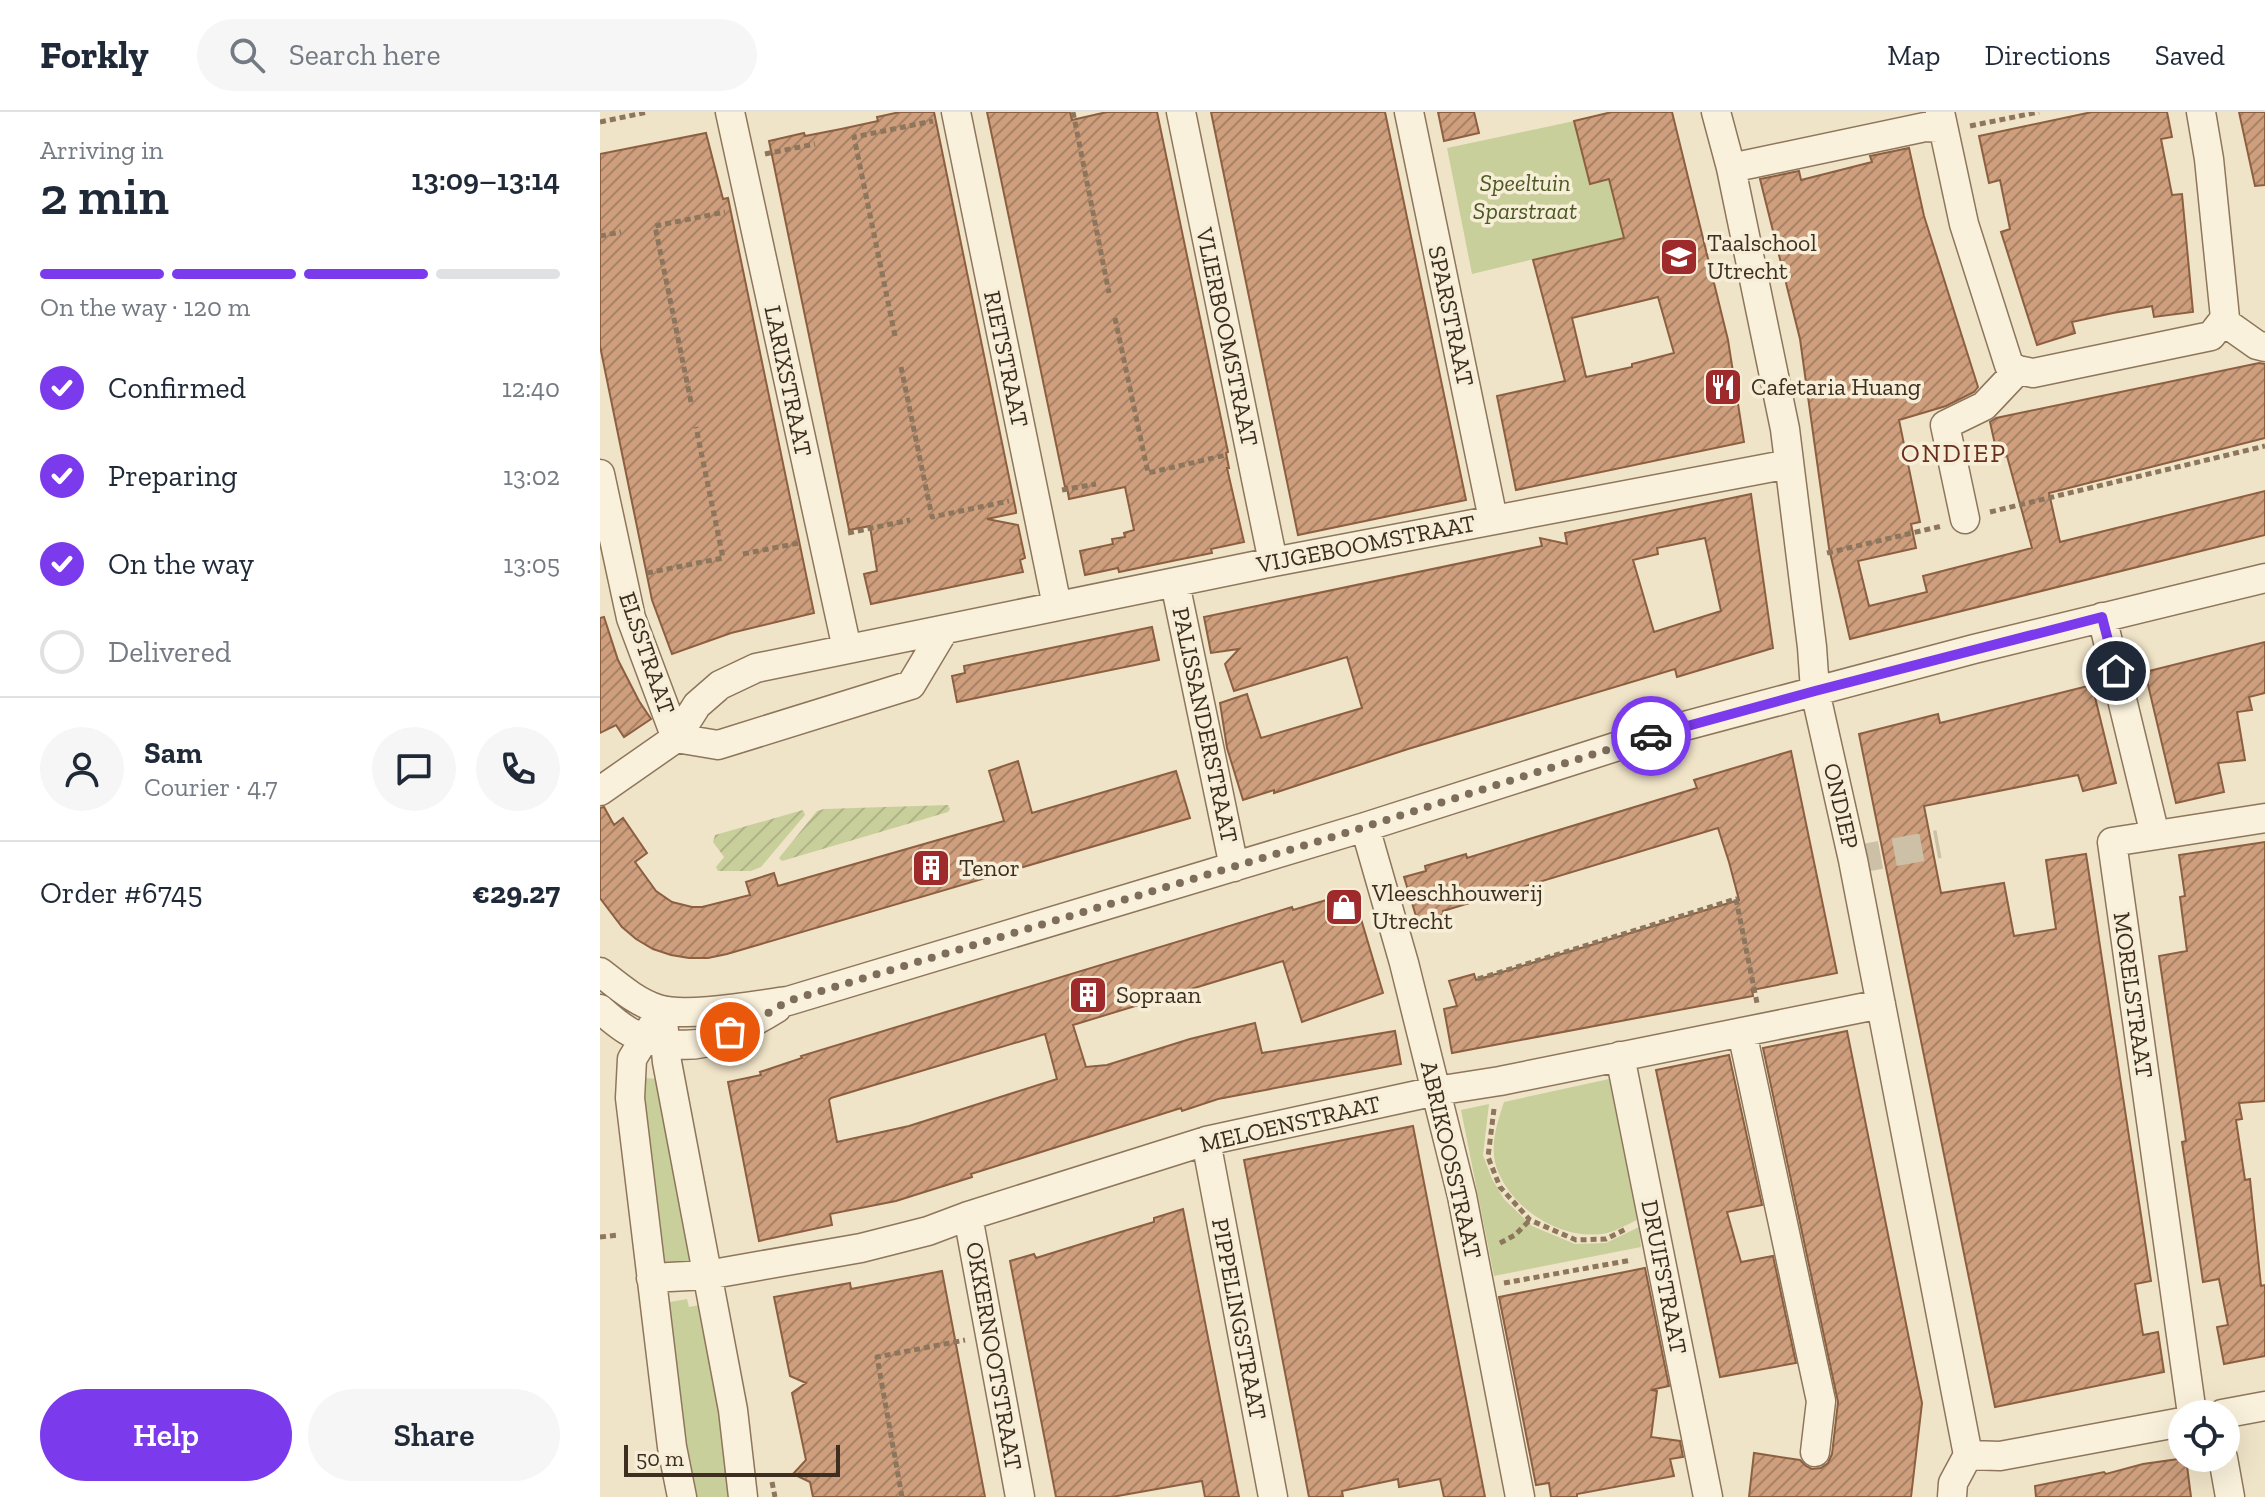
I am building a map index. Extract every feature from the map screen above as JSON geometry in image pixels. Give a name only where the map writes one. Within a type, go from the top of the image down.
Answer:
[{"type":"street","name":"LARIXSTRAAT","points":[[730,112],[847,649]]},
{"type":"street","name":"VLIERBOOMSTRAAT","points":[[1181,112],[1273,562]]},
{"type":"street","name":"SPARSTRAAT","points":[[1409,112],[1493,519]]},
{"type":"street","name":"ONDIEP","points":[[1716,112],[1731,168],[1785,429],[1815,691],[1853,860],[1968,1455]]},
{"type":"street","points":[[1731,168],[1925,127],[1942,120],[1964,224],[2009,365],[2033,373],[2211,336],[2225,318],[2201,112]]},
{"type":"street","name":"RIETSTRAAT","points":[[956,114],[1057,606]]},
{"type":"street","points":[[2223,321],[2257,345],[2265,347]]},
{"type":"street","points":[[1965,519],[1945,425],[1984,406],[2018,370]]},
{"type":"street","name":"VIJGEBOOMSTRAAT","points":[[611,788],[676,738],[697,705],[720,685],[756,668],[1273,562],[1789,464]]},
{"type":"street","name":"ELSSTRAAT","points":[[600,474],[631,618],[676,738]]},
{"type":"street","points":[[600,972],[643,1003],[662,1010],[700,1011],[788,1001],[1365,827],[1662,732],[2102,617],[2265,578]]},
{"type":"street","name":"PALISSANDERSTRAAT","points":[[1175,583],[1234,867]]},
{"type":"street","points":[[2102,617],[2155,835],[2265,818]]},
{"type":"street","points":[[676,738],[718,745],[911,685],[944,630]]},
{"type":"street","name":"ABRIKOOSSTRAAT","points":[[1365,827],[1404,963],[1462,1196],[1520,1497]]},
{"type":"street","name":"MORELSTRAAT","points":[[2155,835],[2112,842],[2190,1400]]},
{"type":"street","points":[[600,1009],[629,1032],[683,1044],[705,1043],[755,1021],[788,1001]]},
{"type":"street","name":"MELOENSTRAAT","points":[[651,1278],[707,1275],[861,1248],[928,1231],[1206,1141],[1436,1091],[1500,1081],[1881,1004]]},
{"type":"street","points":[[662,1010],[655,1040],[707,1275],[733,1410],[743,1497]]},
{"type":"street","points":[[1752,1030],[1821,1401],[1815,1452]]},
{"type":"street","points":[[655,1040],[632,1059],[630,1098],[672,1447],[682,1497]]},
{"type":"street","name":"DRUIFSTRAAT","points":[[1620,1056],[1708,1497]]},
{"type":"street","name":"PIPPELINGSTRAAT","points":[[1206,1141],[1273,1497]]},
{"type":"street","name":"OKKERNOOTSTRAAT","points":[[968,1216],[1020,1497]]},
{"type":"street","points":[[2240,1411],[2265,1406]]},
{"type":"street","points":[[1952,1497],[1953,1483],[1968,1455],[2000,1456],[2168,1425]]},
{"type":"street","points":[[2226,1472],[2230,1497]]},
{"type":"path","points":[[600,122],[648,112]]},
{"type":"path","points":[[1073,112],[1109,293]]},
{"type":"path","points":[[1942,120],[1965,127],[2039,112]]},
{"type":"path","points":[[895,336],[854,137],[956,114]]},
{"type":"path","points":[[740,160],[815,144]]},
{"type":"path","points":[[691,402],[655,226],[751,206]]},
{"type":"path","points":[[600,236],[621,232]]},
{"type":"path","points":[[1115,318],[1148,473],[1250,450]]},
{"type":"path","points":[[901,367],[932,517],[1096,484]]},
{"type":"path","points":[[621,578],[723,558],[696,427]]},
{"type":"path","points":[[1801,560],[2265,446]]},
{"type":"path","points":[[743,554],[910,520]]},
{"type":"path","points":[[1478,979],[1735,897],[1752,1030]]},
{"type":"path","points":[[1500,1081],[1491,1120],[1488,1157],[1500,1187],[1530,1220],[1576,1240],[1606,1239],[1652,1216]]},
{"type":"path","points":[[1506,1239],[1515,1235],[1530,1220]]},
{"type":"path","points":[[600,1237],[623,1235]]},
{"type":"path","points":[[1480,1288],[1660,1255]]},
{"type":"path","points":[[902,1497],[877,1357],[990,1335]]},
{"type":"green space","name":"Speeltuin Sparstraat","points":[[1574,121],[1590,183],[1609,179],[1616,207],[1629,236],[1472,274],[1447,148]]},
{"type":"green space","points":[[948,805],[948,812],[782,861],[779,858],[817,811]]},
{"type":"green space","points":[[803,810],[805,815],[761,867],[751,871],[718,871],[716,867],[724,857],[713,842],[715,835]]},
{"type":"green space","points":[[644,1078],[659,1079],[691,1259],[684,1264],[660,1264],[641,1135]]},
{"type":"green space","points":[[1609,1079],[1637,1220],[1606,1233],[1570,1232],[1525,1208],[1504,1183],[1495,1161],[1497,1127],[1504,1102]]},
{"type":"green space","points":[[1489,1104],[1483,1155],[1504,1199],[1532,1226],[1575,1244],[1606,1243],[1639,1227],[1641,1247],[1494,1276],[1461,1110]]},
{"type":"green space","points":[[687,1299],[689,1307],[704,1304],[732,1497],[695,1497],[675,1434],[664,1303]]},
{"type":"building","points":[[900,112],[934,112],[1016,511],[987,519],[1018,525],[1025,558],[1020,560],[1023,572],[871,604],[864,574],[877,571],[870,526],[849,530],[769,141],[878,121],[877,117]]},
{"type":"building","points":[[987,112],[1070,112],[1072,120],[1107,112],[1157,112],[1244,542],[1211,549],[1212,553],[1119,572],[1118,568],[1085,575],[1080,551],[1113,544],[1112,539],[1125,537],[1124,533],[1134,530],[1125,487],[1069,499]]},
{"type":"building","points":[[1211,112],[1385,112],[1466,500],[1298,535]]},
{"type":"building","points":[[1438,112],[1474,112],[1479,133],[1444,141]]},
{"type":"building","points":[[1612,112],[1672,112],[1728,340],[1744,442],[1516,490],[1497,396],[1565,381],[1533,260],[1624,238],[1609,179],[1590,184],[1574,121]],"holes":[[[1658,297],[1674,353],[1632,364],[1632,367],[1586,377],[1572,318]]]},
{"type":"building","points":[[2092,112],[2167,112],[2172,137],[2161,139],[2172,195],[2182,194],[2193,312],[2154,317],[2152,306],[2113,313],[2072,322],[2075,333],[2037,345],[2001,232],[2010,229],[2000,180],[1989,183],[1979,136]]},
{"type":"building","points":[[2239,112],[2265,112],[2265,185],[2255,186]]},
{"type":"building","points":[[706,133],[723,199],[728,198],[814,613],[731,633],[672,654],[652,600],[600,346],[600,154]]},
{"type":"building","points":[[1909,148],[1924,216],[1978,387],[1946,406],[1899,420],[1920,522],[1911,524],[1916,548],[1858,561],[1869,606],[1927,592],[1923,576],[2032,548],[2007,456],[1998,458],[1990,422],[1996,418],[2259,363],[2265,364],[2265,438],[2049,493],[2060,542],[2265,491],[2265,535],[1850,639],[1829,548],[1800,339],[1760,179],[1799,171],[1801,180],[1872,162],[1870,156]]},
{"type":"building","points":[[1751,494],[1773,648],[1677,677],[1675,669],[1243,800],[1227,748],[1220,703],[1247,694],[1261,738],[1362,708],[1347,657],[1234,691],[1225,664],[1239,649],[1211,653],[1204,617],[1542,546],[1540,538],[1567,544],[1565,533]],"holes":[[[1705,538],[1721,611],[1654,632],[1633,560],[1658,554],[1657,548]]]},
{"type":"building","points":[[604,617],[618,660],[651,719],[624,737],[616,725],[600,733],[600,618]]},
{"type":"building","points":[[1152,627],[1159,660],[957,702],[952,676],[965,673],[964,666]]},
{"type":"building","points":[[2265,642],[2265,693],[2249,697],[2252,710],[2237,712],[2245,760],[2218,763],[2224,792],[2176,803],[2145,672]]},
{"type":"building","points":[[2092,685],[2116,783],[2083,791],[2078,775],[1924,806],[1941,893],[2004,883],[2014,936],[2056,929],[2046,860],[2086,854],[2151,1281],[2135,1284],[2143,1335],[2158,1332],[2164,1372],[1995,1407],[1859,734],[1938,714],[1940,723]]},
{"type":"building","points":[[1791,751],[1837,973],[1752,990],[1753,996],[1452,1053],[1444,1009],[1457,1006],[1449,981],[1474,974],[1476,980],[1739,900],[1729,862],[1718,828],[1443,911],[1445,918],[1419,926],[1404,877],[1426,871],[1425,866],[1466,854],[1467,858],[1697,788],[1694,780]]},
{"type":"building","name":"Tenor","points":[[1018,761],[1032,813],[1176,771],[1190,818],[708,958],[689,958],[653,949],[622,927],[600,898],[600,808],[604,807],[614,825],[623,818],[647,853],[635,862],[656,891],[672,902],[702,907],[750,895],[746,882],[774,873],[778,886],[1004,821],[989,771]]},
{"type":"building","points":[[2265,842],[2265,1101],[2239,1103],[2242,1119],[2236,1120],[2245,1180],[2250,1179],[2261,1286],[2265,1285],[2265,1356],[2224,1364],[2217,1327],[2228,1325],[2219,1279],[2203,1282],[2159,956],[2187,951],[2180,897],[2185,896],[2179,855]]},
{"type":"building","points":[[1353,892],[1383,993],[1302,1022],[1283,961],[1073,1025],[1086,1067],[1107,1065],[1255,1023],[1262,1053],[1395,1031],[1401,1064],[1218,1099],[1182,1111],[1181,1108],[971,1174],[972,1177],[896,1201],[830,1214],[832,1225],[759,1241],[728,1082],[761,1075],[760,1072],[801,1056],[1292,907],[1293,910]],"holes":[[[1045,1034],[1057,1079],[909,1126],[837,1142],[829,1100]]]},
{"type":"building","points":[[1847,1031],[1922,1403],[1911,1497],[1749,1497],[1754,1453],[1800,1460],[1812,1469],[1828,1463],[1832,1454],[1838,1402],[1763,1048]]},
{"type":"building","points":[[1729,1055],[1762,1205],[1727,1212],[1741,1262],[1773,1256],[1796,1363],[1720,1377],[1656,1070]]},
{"type":"building","points":[[1413,1126],[1485,1497],[1444,1497],[1440,1479],[1399,1487],[1398,1479],[1342,1491],[1343,1497],[1309,1497],[1244,1160]]},
{"type":"building","points":[[1183,1209],[1239,1497],[1205,1497],[1202,1481],[1112,1497],[1056,1497],[1010,1261],[1034,1254],[1036,1258],[1154,1222],[1154,1218]]},
{"type":"building","points":[[1645,1268],[1669,1386],[1651,1390],[1657,1391],[1651,1437],[1680,1441],[1683,1457],[1670,1459],[1674,1476],[1577,1494],[1577,1497],[1551,1497],[1549,1483],[1536,1485],[1499,1297]]},
{"type":"building","points":[[942,1271],[985,1497],[813,1497],[810,1482],[793,1474],[806,1460],[792,1393],[806,1383],[790,1376],[774,1297],[850,1283],[851,1289]]},
{"type":"building","points":[[2168,1461],[2168,1472],[2188,1472],[2191,1497],[2036,1497],[2035,1486],[2106,1474]]},
{"type":"tunnel","points":[[1853,860],[1939,844]]},
{"type":"way so far","points":[[730,1032],[788,1001],[1339,835],[1651,736]]},
{"type":"place","name":"Taalschool Utrecht","points":[[1679,257]]},
{"type":"place","name":"Cafetaria Huang","points":[[1723,387]]},
{"type":"place","name":"Tenor","points":[[931,868]]},
{"type":"place","name":"Vleeschhouwerij Utrecht","points":[[1344,907]]},
{"type":"place","name":"Sopraan","points":[[1088,995]]},
{"type":"district","name":"ONDIEP","points":[[1954,453]]},
{"type":"route","points":[[1651,736],[2102,617],[2116,671]]}]
